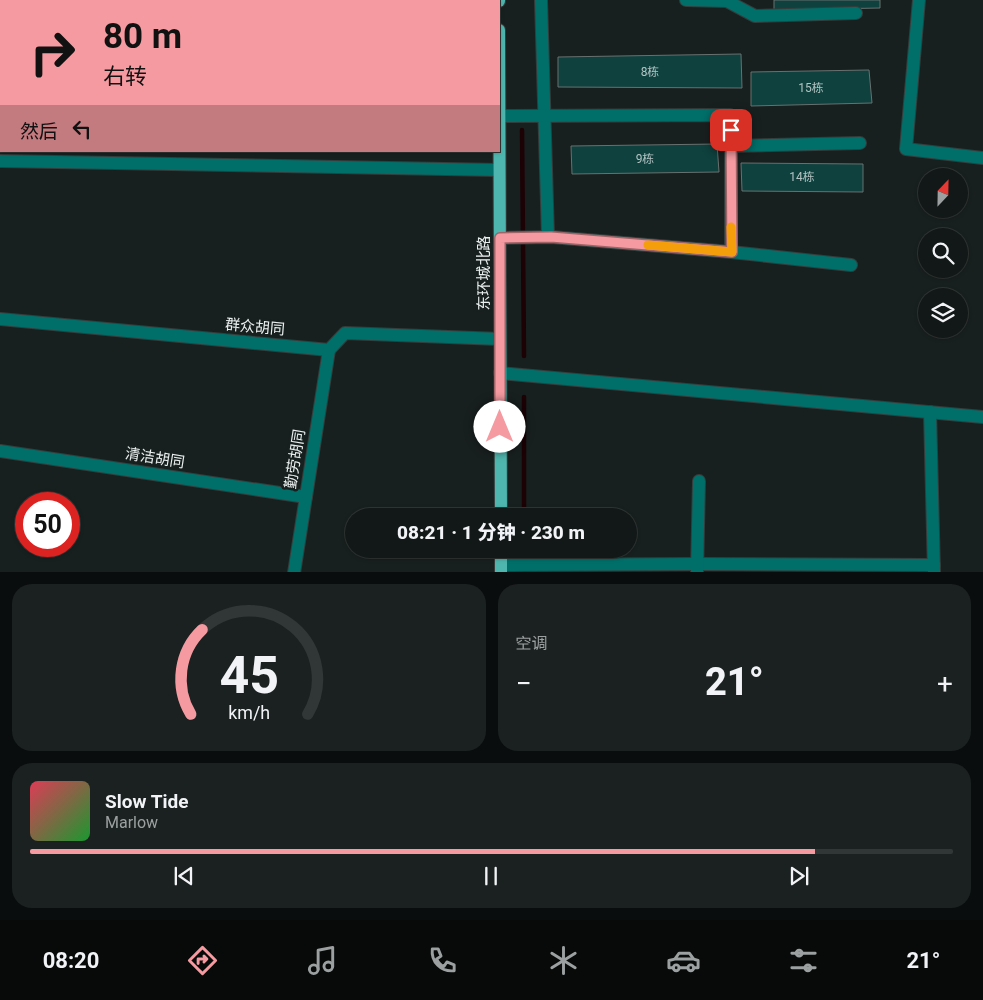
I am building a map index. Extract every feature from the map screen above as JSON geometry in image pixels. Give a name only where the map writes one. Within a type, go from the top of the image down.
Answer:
[{"type":"main road","name":"东环城北路","points":[[499,152],[501,508]]},
{"type":"street","points":[[541,0],[548,237]]},
{"type":"street","points":[[686,0],[727,1],[755,16],[856,13]]},
{"type":"street","points":[[919,0],[906,149],[983,158]]},
{"type":"street","points":[[500,116],[730,115],[732,252]]},
{"type":"street","points":[[731,146],[860,143]]},
{"type":"street","points":[[0,161],[16,156],[499,170]]},
{"type":"street","points":[[500,238],[548,237],[732,252],[851,265]]},
{"type":"street","name":"群众胡同","points":[[0,319],[329,350]]},
{"type":"street","points":[[329,350],[345,332],[500,339]]},
{"type":"street","name":"勤劳胡同","points":[[294,572],[329,350]]},
{"type":"street","points":[[500,373],[983,417]]},
{"type":"street","points":[[501,569],[525,565],[934,569],[930,412]]},
{"type":"street","name":"清洁胡同","points":[[0,452],[306,497]]},
{"type":"street","points":[[697,568],[699,481]]},
{"type":"building","points":[[774,0],[880,0],[880,8],[774,10]]},
{"type":"building","points":[[741,54],[742,88],[558,87],[558,57]]},
{"type":"building","points":[[869,70],[872,103],[751,106],[751,72]]},
{"type":"building","points":[[717,144],[719,172],[572,174],[571,146]]},
{"type":"building","points":[[741,163],[863,164],[863,192],[742,191]]},
{"type":"waterway","points":[[522,130],[524,356]]},
{"type":"waterway","points":[[524,397],[524,508]]},
{"type":"waterway","points":[[525,558],[525,572]]},
{"type":"slow traffic","points":[[648,245],[732,252],[731,227]]},
{"type":"route","points":[[500,427],[500,238],[551,237],[732,252],[731,130]]}]
